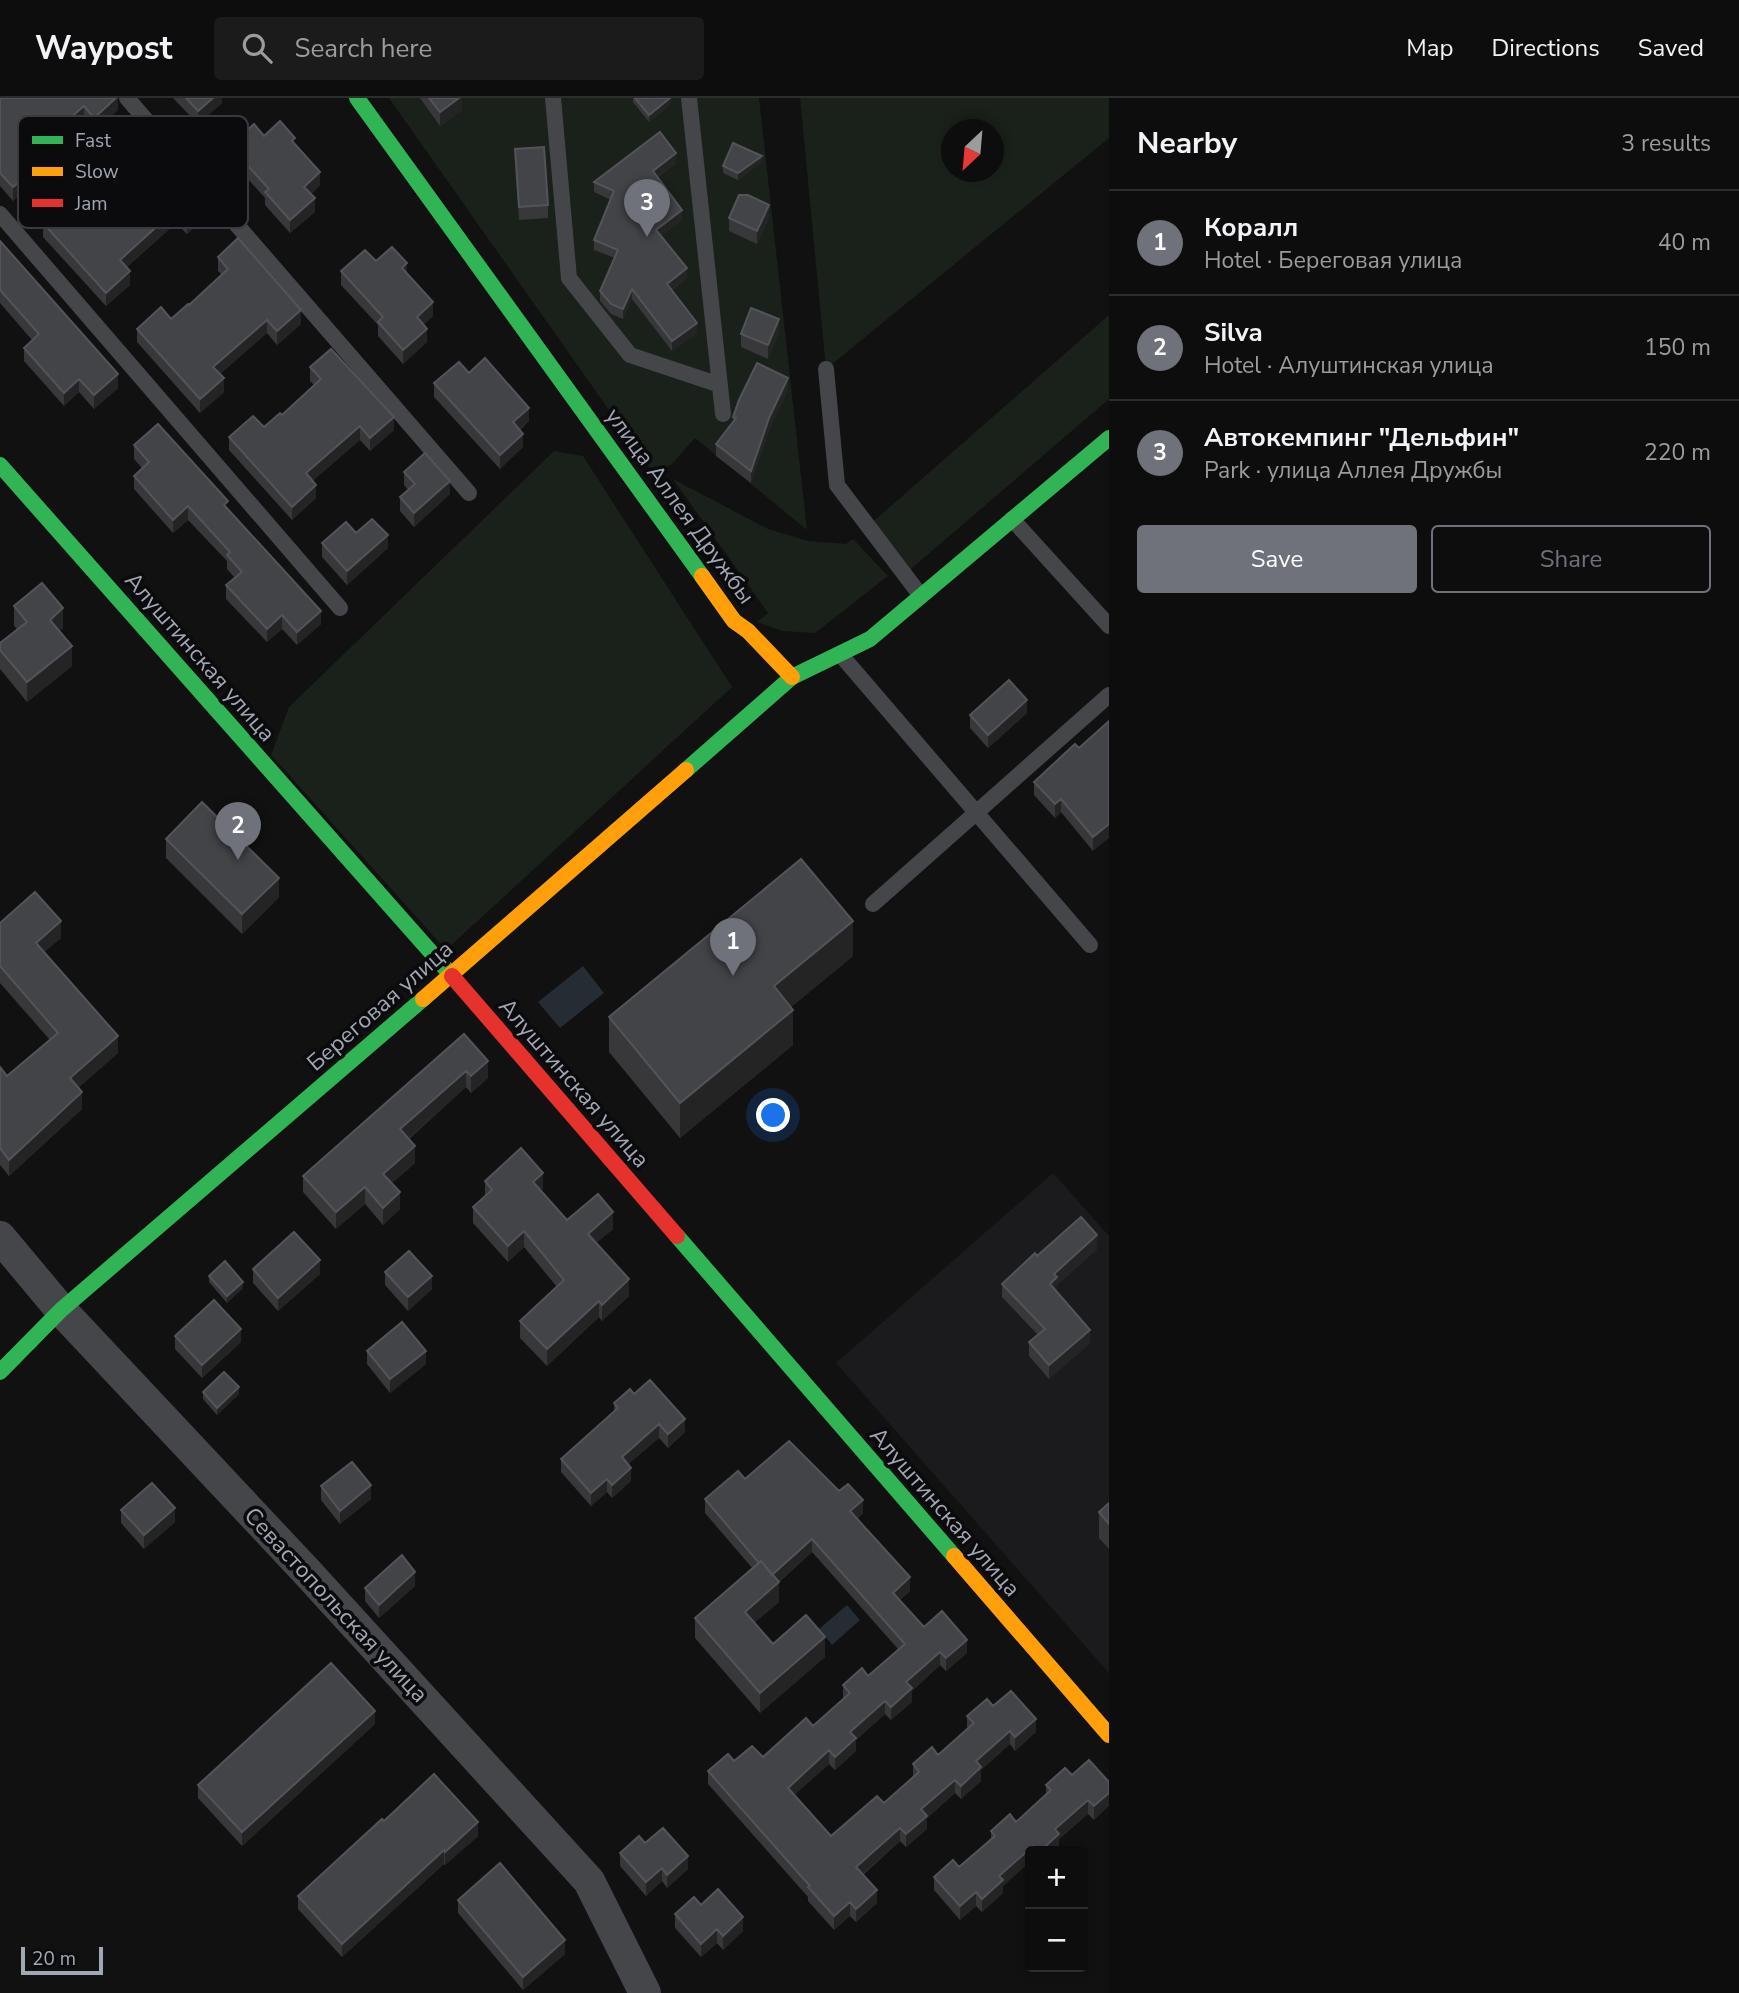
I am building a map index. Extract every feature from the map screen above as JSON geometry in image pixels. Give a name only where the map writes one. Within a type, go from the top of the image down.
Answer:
[{"type":"street","name":"улица Аллея Дружбы","points":[[357,98],[734,621],[748,631],[792,677]]},
{"type":"street","points":[[792,677],[870,639],[1109,438]]},
{"type":"street","name":"Алуштинская улица","points":[[0,465],[451,975],[1109,1735]]},
{"type":"street","name":"Береговая улица","points":[[0,1372],[61,1310],[792,677]]},
{"type":"street","name":"Севастопольская улица","points":[[0,1237],[61,1310],[306,1571],[589,1881],[645,1993]]},
{"type":"lane","points":[[128,98],[144,116]]},
{"type":"lane","points":[[553,98],[569,278],[630,355],[720,385]]},
{"type":"lane","points":[[689,98],[723,414]]},
{"type":"lane","points":[[0,214],[341,608]]},
{"type":"lane","points":[[240,228],[469,493]]},
{"type":"lane","points":[[826,369],[837,485],[921,596]]},
{"type":"lane","points":[[1012,519],[1109,626]]},
{"type":"lane","points":[[840,654],[1090,945]]},
{"type":"lane","points":[[873,904],[1109,695]]},
{"type":"shaded area","points":[[389,98],[759,98],[807,530],[695,438],[672,464],[654,474]]},
{"type":"shaded area","points":[[800,98],[1109,98],[1109,138],[826,369]]},
{"type":"shaded area","points":[[1109,315],[1109,399],[904,575],[868,526]]},
{"type":"shaded area","points":[[554,451],[583,456],[732,687],[446,950],[271,755],[289,707]]},
{"type":"shaded area","points":[[673,479],[768,529],[808,541],[846,544],[853,539],[888,576],[815,633],[782,631],[757,622],[768,613]]},
{"type":"shaded area","points":[[583,966],[604,993],[560,1028],[538,1002]]},
{"type":"shaded area","points":[[1053,1173],[1109,1236],[1109,1673],[836,1363]]},
{"type":"shaded area","points":[[847,1605],[860,1620],[832,1645],[819,1629]]},
{"type":"building","points":[[0,98],[116,98],[96,116],[92,116],[84,106],[73,116],[18,116],[18,183],[13,187],[0,173]]},
{"type":"building","points":[[186,98],[213,98],[198,111]]},
{"type":"building","points":[[429,98],[459,98],[440,112]]},
{"type":"building","points":[[635,98],[670,98],[649,115]]},
{"type":"building","points":[[280,121],[295,138],[292,141],[320,172],[304,187],[315,198],[290,220],[265,192],[269,189],[248,166],[248,130],[254,124],[264,136]]},
{"type":"building","points":[[660,132],[676,153],[653,171],[682,210],[656,230],[687,268],[667,284],[697,323],[672,341],[632,289],[623,309],[611,304],[600,291],[618,250],[594,240],[614,191],[594,182]]},
{"type":"building","points":[[733,143],[762,156],[738,173],[723,166]]},
{"type":"building","points":[[544,147],[548,205],[519,207],[515,149]]},
{"type":"building","points":[[739,195],[748,195],[769,205],[757,231],[729,218]]},
{"type":"building","points":[[48,228],[155,228],[120,260],[130,271],[106,293]]},
{"type":"building","points":[[238,238],[301,310],[277,331],[267,320],[213,367],[224,378],[200,399],[137,329],[161,307],[171,319],[189,305],[228,269],[218,257]]},
{"type":"building","points":[[0,241],[118,374],[94,395],[79,379],[64,393],[24,348],[39,334],[0,290]]},
{"type":"building","points":[[392,247],[407,263],[402,268],[433,302],[417,317],[427,329],[403,350],[378,322],[383,317],[341,271],[365,250],[376,261]]},
{"type":"building","points":[[751,308],[779,319],[768,345],[741,334]]},
{"type":"building","points":[[331,349],[394,417],[370,438],[360,426],[306,473],[316,485],[292,507],[229,437],[253,416],[264,427],[280,413],[282,415],[321,379],[310,367]]},
{"type":"building","points":[[485,358],[529,408],[513,422],[523,434],[500,455],[434,383],[459,362],[469,373]]},
{"type":"building","points":[[757,363],[788,378],[769,418],[751,471],[716,444],[736,418],[733,417],[739,400]]},
{"type":"building","points":[[158,424],[228,501],[224,505],[321,611],[297,632],[282,615],[267,629],[226,585],[242,572],[227,555],[230,552],[188,506],[173,520],[134,476],[149,462],[134,445]]},
{"type":"building","points":[[425,453],[450,481],[414,513],[400,497],[415,484],[404,472]]},
{"type":"building","points":[[372,519],[388,535],[347,571],[322,543],[346,522],[356,533]]},
{"type":"building","points":[[42,583],[63,608],[50,620],[72,646],[27,682],[0,650],[0,643],[27,622],[14,606]]},
{"type":"building","points":[[1009,680],[1027,700],[988,735],[970,715]]},
{"type":"building","points":[[1109,721],[1109,824],[1093,837],[1061,799],[1055,804],[1034,782],[1075,744],[1079,748]]},
{"type":"building","points":[[202,802],[279,878],[242,914],[166,839]]},
{"type":"building","points":[[801,859],[853,921],[774,986],[793,1010],[680,1103],[609,1017]]},
{"type":"building","points":[[35,892],[61,921],[36,943],[118,1036],[70,1078],[82,1092],[9,1160],[0,1148],[0,1067],[7,1076],[58,1033],[0,966],[0,923]]},
{"type":"building","points":[[464,1034],[488,1061],[471,1076],[466,1071],[400,1129],[415,1146],[383,1174],[400,1192],[383,1208],[365,1187],[336,1212],[303,1176]]},
{"type":"building","points":[[521,1148],[543,1173],[533,1182],[567,1220],[598,1194],[613,1212],[588,1234],[629,1279],[602,1305],[599,1301],[547,1349],[520,1321],[564,1280],[524,1231],[508,1246],[473,1207],[492,1190],[485,1181]]},
{"type":"building","points":[[1081,1217],[1097,1235],[1054,1274],[1057,1277],[1050,1284],[1090,1330],[1049,1365],[1029,1342],[1045,1329],[1002,1284],[1035,1253],[1037,1256]]},
{"type":"building","points":[[294,1232],[320,1260],[278,1298],[253,1269]]},
{"type":"building","points":[[409,1251],[432,1276],[408,1297],[385,1272]]},
{"type":"building","points":[[225,1261],[243,1282],[227,1296],[209,1276]]},
{"type":"building","points":[[214,1300],[241,1329],[202,1365],[175,1336]]},
{"type":"building","points":[[402,1322],[426,1351],[390,1379],[367,1351]]},
{"type":"building","points":[[224,1372],[239,1387],[217,1408],[203,1392]]},
{"type":"building","points":[[650,1380],[685,1419],[668,1434],[659,1424],[622,1457],[631,1468],[612,1485],[607,1479],[591,1493],[561,1459],[618,1408],[614,1403],[630,1389],[634,1394]]},
{"type":"building","points":[[789,1441],[839,1491],[848,1484],[863,1500],[850,1511],[910,1577],[893,1593],[924,1627],[942,1611],[967,1640],[946,1658],[940,1652],[906,1682],[912,1688],[891,1707],[885,1701],[850,1732],[856,1738],[835,1757],[829,1750],[788,1788],[831,1836],[877,1796],[884,1803],[919,1772],[913,1764],[932,1747],[938,1755],[974,1723],[967,1716],[987,1699],[993,1706],[1011,1691],[1036,1719],[1015,1737],[1010,1731],[976,1761],[981,1767],[961,1786],[955,1780],[921,1809],[927,1816],[906,1834],[900,1828],[856,1867],[877,1890],[856,1909],[850,1902],[834,1916],[708,1771],[728,1754],[734,1761],[752,1746],[763,1757],[806,1718],[813,1726],[850,1693],[843,1685],[862,1668],[868,1676],[905,1644],[812,1539],[772,1575],[705,1499],[738,1471],[745,1479]]},
{"type":"building","points":[[352,1462],[371,1485],[340,1511],[321,1486]]},
{"type":"building","points":[[152,1483],[175,1508],[144,1535],[121,1510]]},
{"type":"building","points":[[1109,1503],[1109,1524],[1099,1512]]},
{"type":"building","points":[[402,1555],[415,1572],[379,1605],[365,1588]]},
{"type":"building","points":[[761,1561],[779,1582],[745,1612],[773,1644],[806,1615],[825,1637],[760,1693],[695,1618]]},
{"type":"building","points":[[331,1663],[375,1711],[242,1832],[198,1785]]},
{"type":"building","points":[[1089,1760],[1109,1782],[1109,1793],[1094,1806],[1088,1800],[1055,1829],[1059,1834],[1046,1846],[1025,1846],[1025,1853],[999,1876],[1003,1880],[982,1899],[976,1892],[960,1906],[934,1877],[953,1860],[959,1867],[995,1836],[991,1831],[1010,1814],[1016,1822],[1051,1790],[1046,1785],[1065,1768],[1072,1775]]},
{"type":"building","points":[[434,1774],[478,1822],[342,1944],[298,1896]]},
{"type":"building","points":[[663,1828],[688,1856],[667,1875],[662,1868],[646,1882],[620,1853],[639,1836],[645,1843]]},
{"type":"building","points":[[500,1863],[565,1940],[523,1977],[458,1900]]},
{"type":"building","points":[[718,1889],[743,1917],[723,1936],[717,1929],[701,1944],[675,1914],[694,1897],[701,1905]]},
{"type":"traffic: fast","points":[[357,98],[702,576]]},
{"type":"traffic: fast","points":[[686,770],[792,677],[870,639],[1109,438]]},
{"type":"traffic: fast","points":[[0,465],[452,976]]},
{"type":"traffic: fast","points":[[0,1372],[61,1310],[423,999]]},
{"type":"traffic: fast","points":[[677,1236],[954,1556]]},
{"type":"traffic: slow","points":[[702,576],[734,621],[748,631],[792,677]]},
{"type":"traffic: slow","points":[[423,999],[686,770]]},
{"type":"traffic: slow","points":[[954,1556],[1109,1735]]},
{"type":"traffic: jam","points":[[452,976],[677,1236]]},
{"type":"place","name":"Автокемпинг \"Дельфин\"","points":[[647,237]]},
{"type":"place","name":"Silva","points":[[238,860]]},
{"type":"place","name":"Коралл","points":[[733,976]]}]
